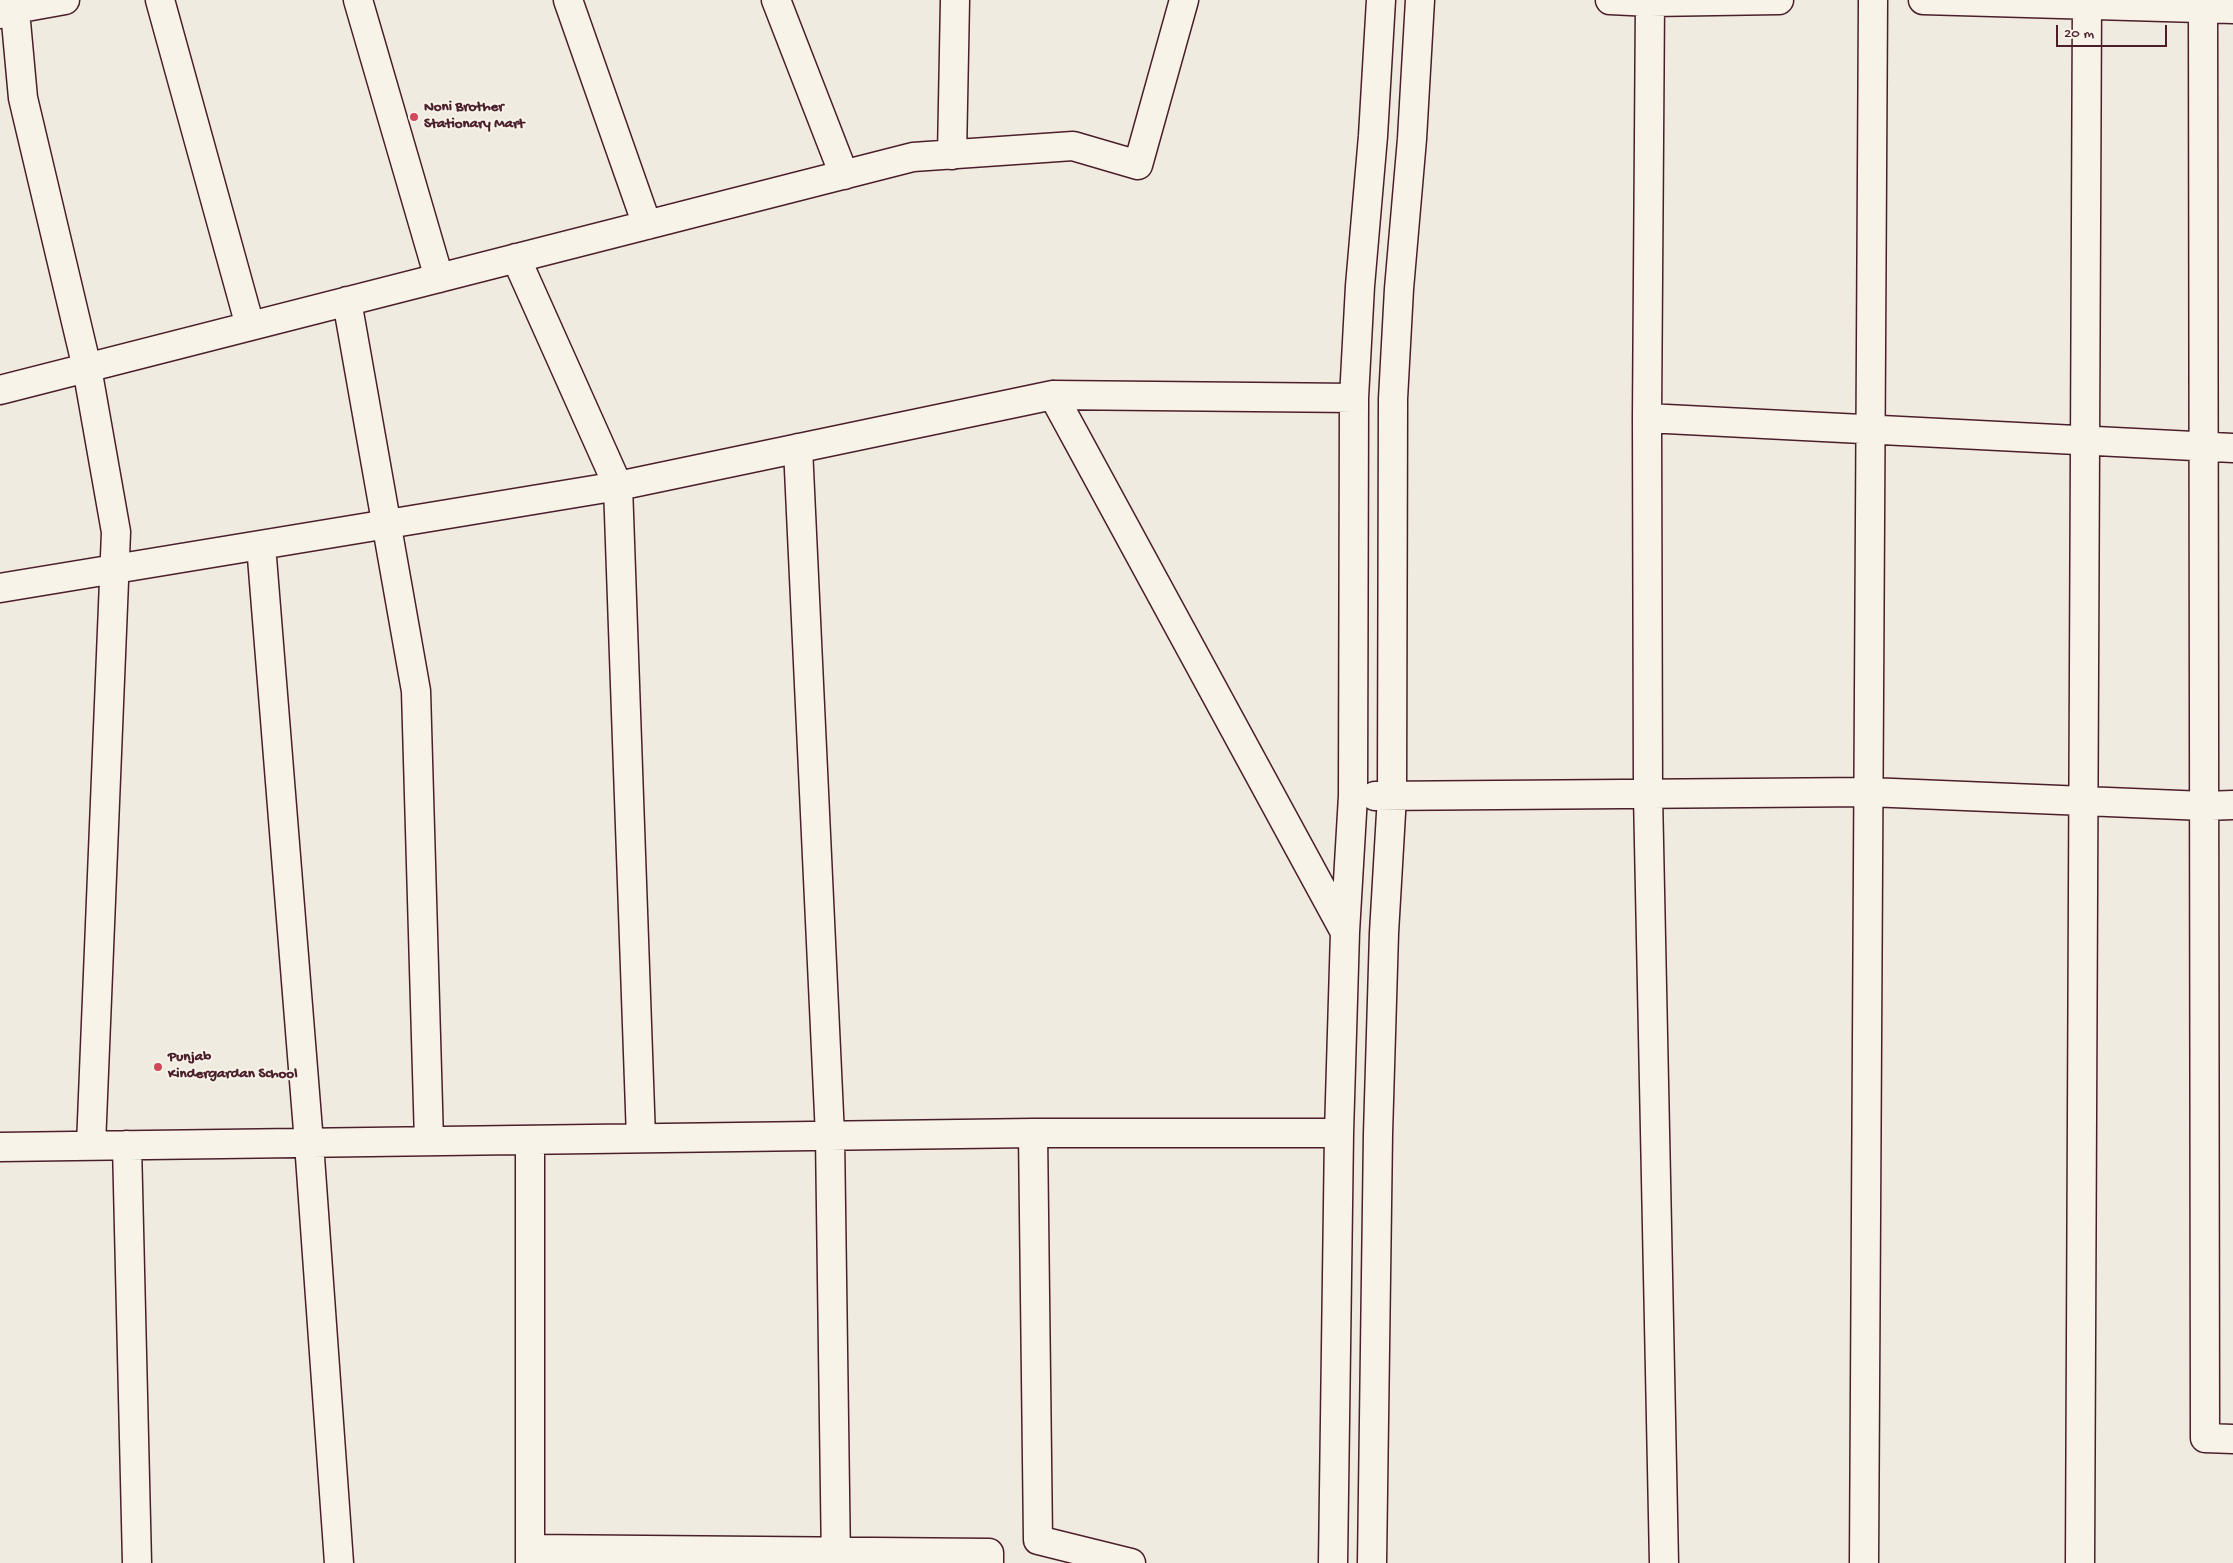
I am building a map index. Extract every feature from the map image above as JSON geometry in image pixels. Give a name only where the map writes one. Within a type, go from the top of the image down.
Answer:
[{"type":"street","points":[[65,0],[10,8],[23,98],[87,368],[116,532],[91,1145]]},
{"type":"street","points":[[160,0],[250,326]]},
{"type":"street","points":[[358,0],[439,278]]},
{"type":"street","points":[[568,0],[648,225]]},
{"type":"street","points":[[776,0],[844,175]]},
{"type":"street","points":[[952,155],[955,0]]},
{"type":"street","points":[[0,390],[913,157],[1073,146],[1138,165],[1184,0]]},
{"type":"street","points":[[1333,1563],[1339,1133],[1345,932],[1352,796],[1354,398],[1360,286],[1373,136],[1381,0]]},
{"type":"street","points":[[1372,1563],[1378,1134],[1384,952],[1392,796],[1393,399],[1420,0]]},
{"type":"street","points":[[1610,0],[1779,0]]},
{"type":"street","points":[[1864,1563],[1873,0]]},
{"type":"street","points":[[1923,0],[2203,4],[2233,9]]},
{"type":"street","points":[[1650,1],[1647,418],[1648,795],[1664,1563]]},
{"type":"street","points":[[2080,1563],[2087,2]]},
{"type":"street","points":[[2203,4],[2205,1438],[2233,1439]]},
{"type":"street","points":[[516,258],[618,486],[641,1138]]},
{"type":"street","points":[[1360,286],[1399,289]]},
{"type":"street","points":[[347,301],[416,691],[428,1141]]},
{"type":"street","points":[[0,588],[618,486],[1053,395],[1354,398]]},
{"type":"street","points":[[1053,395],[1345,932]]},
{"type":"street","points":[[1647,418],[2233,448]]},
{"type":"street","points":[[798,448],[830,1136],[836,1558]]},
{"type":"street","points":[[261,545],[309,1143],[339,1563]]},
{"type":"street","points":[[1352,796],[1868,792],[2233,806]]},
{"type":"street","points":[[0,1147],[1033,1133],[1339,1133]]},
{"type":"street","points":[[1033,1133],[1038,1540],[1130,1563]]},
{"type":"street","points":[[530,1140],[530,1556],[836,1558],[989,1553],[989,1563]]},
{"type":"street","points":[[127,1145],[137,1563]]},
{"type":"street","points":[[1336,1312],[1375,1313]]},
{"type":"place","name":"Noni Brother Stationary Mart","points":[[414,117]]},
{"type":"place","name":"Punjab Kindergardan School","points":[[158,1067]]}]
